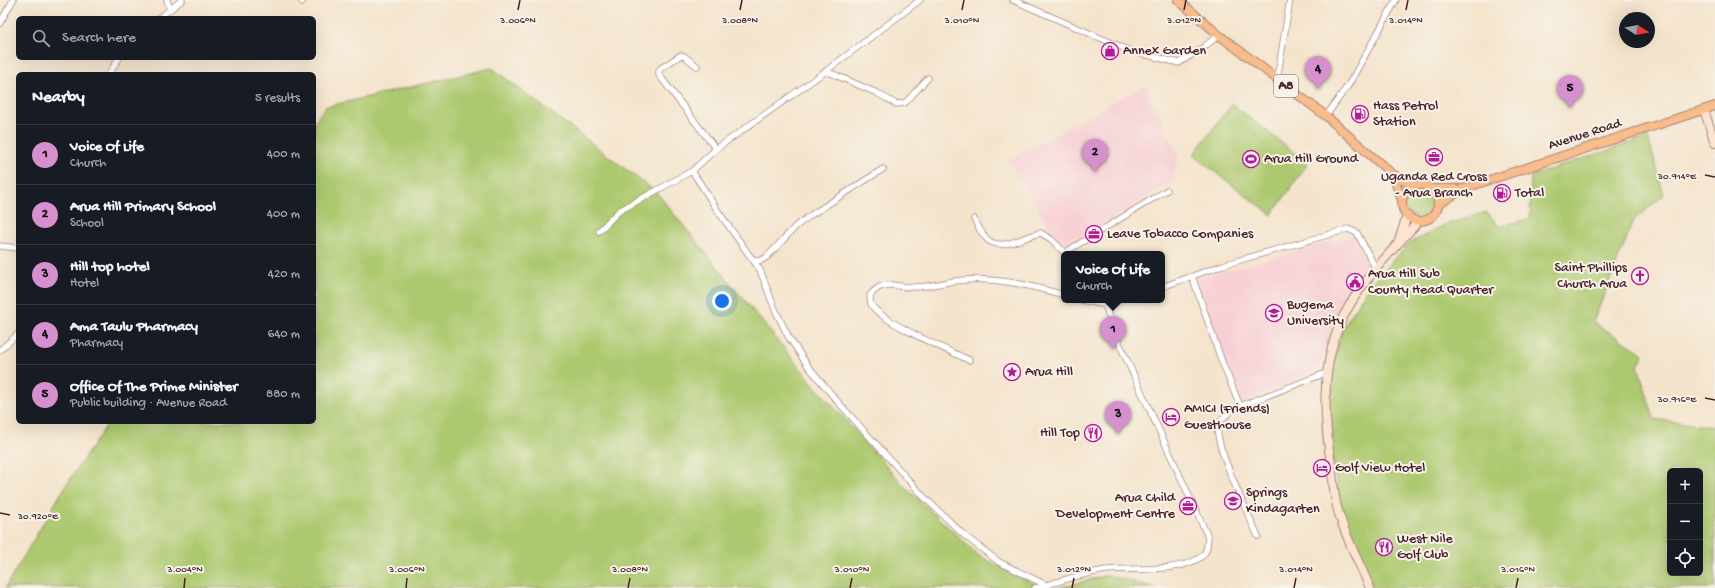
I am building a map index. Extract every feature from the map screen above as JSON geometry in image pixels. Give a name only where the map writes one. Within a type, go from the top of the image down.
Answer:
[{"type":"main road","name":"A8","points":[[1179,0],[1219,35],[1326,116],[1392,174],[1414,186],[1423,185],[1431,188]]},
{"type":"main road","name":"Avenue Road","points":[[1438,204],[1464,189],[1715,106]]},
{"type":"main road","points":[[1704,110],[1715,143]]},
{"type":"main road","points":[[1392,174],[1402,200],[1403,208],[1407,215],[1412,219],[1418,221],[1427,220],[1433,215],[1438,204],[1436,195],[1431,188]]},
{"type":"main road","points":[[1402,200],[1406,191],[1414,186]]},
{"type":"main road","name":"Avenue Road","points":[[1431,188],[1464,189]]},
{"type":"main road","points":[[1398,244],[1407,215]]},
{"type":"main road","points":[[1370,588],[1345,530],[1337,507],[1326,432],[1326,373],[1340,324],[1354,299],[1376,269],[1418,221]]},
{"type":"street","points":[[0,23],[2,14],[13,0]]},
{"type":"street","points":[[167,0],[170,10]]},
{"type":"street","points":[[162,16],[182,0]]},
{"type":"street","points":[[599,231],[619,211],[692,171],[716,149],[826,71],[920,0]]},
{"type":"street","points":[[1013,0],[1128,50],[1179,63],[1204,48],[1219,35]]},
{"type":"street","points":[[1277,80],[1290,0]]},
{"type":"street","points":[[1326,116],[1349,84],[1396,0]]},
{"type":"street","points":[[697,66],[681,55],[661,68],[659,75],[716,149]]},
{"type":"street","points":[[110,72],[118,60]]},
{"type":"street","points":[[826,71],[877,93],[896,104],[905,103],[928,78]]},
{"type":"street","points":[[752,258],[757,261],[762,260],[803,221],[883,169]]},
{"type":"street","points":[[692,171],[720,214],[760,270],[783,327],[808,366],[863,430],[924,497],[984,552],[998,562],[1046,585]]},
{"type":"street","points":[[1070,251],[1168,190]]},
{"type":"street","points":[[974,220],[987,239],[991,242],[1006,244],[1041,233],[1051,239],[1062,251]]},
{"type":"street","points":[[1165,286],[1224,265],[1348,229],[1357,233],[1376,269]]},
{"type":"street","points":[[0,246],[16,248]]},
{"type":"street","points":[[1192,276],[1222,362],[1240,406]]},
{"type":"street","points":[[969,360],[901,327],[876,310],[870,303],[870,295],[875,288],[884,284],[916,287],[964,280],[1008,282],[1061,294]]},
{"type":"street","points":[[1035,588],[1107,570],[1144,570],[1193,562],[1203,555],[1207,548],[1208,537],[1117,340],[1103,303]]},
{"type":"street","points":[[0,350],[16,336]]},
{"type":"street","points":[[1258,536],[1218,438],[1218,428],[1222,418],[1230,411],[1240,406],[1326,373]]},
{"type":"shaded area","points":[[1145,85],[1178,154],[1173,182],[1063,248],[1008,161]]},
{"type":"shaded area","name":"Bugema University","points":[[1354,235],[1368,267],[1347,298],[1333,327],[1318,370],[1241,403],[1196,279]]},
{"type":"green space","points":[[492,68],[656,192],[814,385],[907,489],[979,556],[1032,583],[1051,588],[5,588],[66,485],[108,424],[316,424],[316,120],[325,107]]},
{"type":"green space","name":"Arua Hill Ground","points":[[1232,104],[1308,163],[1272,215],[1193,155]]},
{"type":"green space","points":[[1648,137],[1664,195],[1634,220],[1593,322],[1644,354],[1638,366],[1654,419],[1715,427],[1715,588],[1372,588],[1343,524],[1328,430],[1329,380],[1342,330],[1370,284],[1410,243],[1444,225],[1487,212],[1499,227],[1530,218],[1531,176]]},
{"type":"green space","points":[[1419,189],[1429,193],[1433,203],[1429,213],[1419,217],[1409,213],[1405,203],[1409,193]]},
{"type":"green space","points":[[1107,575],[1157,588],[1060,588]]},
{"type":"place","name":"Annex Garden","points":[[1110,51]]},
{"type":"place","name":"Ama Taulu Pharmacy","points":[[1318,89]]},
{"type":"place","name":"Office Of The Prime Minister","points":[[1570,108]]},
{"type":"place","name":"Hass Petrol Station","points":[[1360,114]]},
{"type":"place","name":"Uganda Red Cross - Arua Branch","points":[[1434,157]]},
{"type":"place","name":"Arua Hill Ground","points":[[1251,159]]},
{"type":"place","name":"Arua Hill Primary School","points":[[1095,172]]},
{"type":"place","name":"Total","points":[[1502,193]]},
{"type":"place","name":"Leave Tobacco Companies","points":[[1094,234]]},
{"type":"place","name":"Saint Phillips Church Arua","points":[[1640,276]]},
{"type":"place","name":"Arua Hill Sub County Head Quarter","points":[[1355,282]]},
{"type":"place","name":"Bugema University","points":[[1274,313]]},
{"type":"place","name":"Voice Of Life","points":[[1113,349]]},
{"type":"place","name":"Arua Hill","points":[[1012,372]]},
{"type":"place","name":"AMICI (Friends) Guesthouse","points":[[1171,417]]},
{"type":"place","name":"Hill Top","points":[[1093,433]]},
{"type":"place","name":"Hill top hotel","points":[[1118,434]]},
{"type":"place","name":"Golf View Hotel","points":[[1322,468]]},
{"type":"place","name":"Springs Kindagarten","points":[[1233,501]]},
{"type":"place","name":"Arua Child Development Centre","points":[[1188,506]]},
{"type":"place","name":"West Nile Golf Club","points":[[1384,547]]}]
